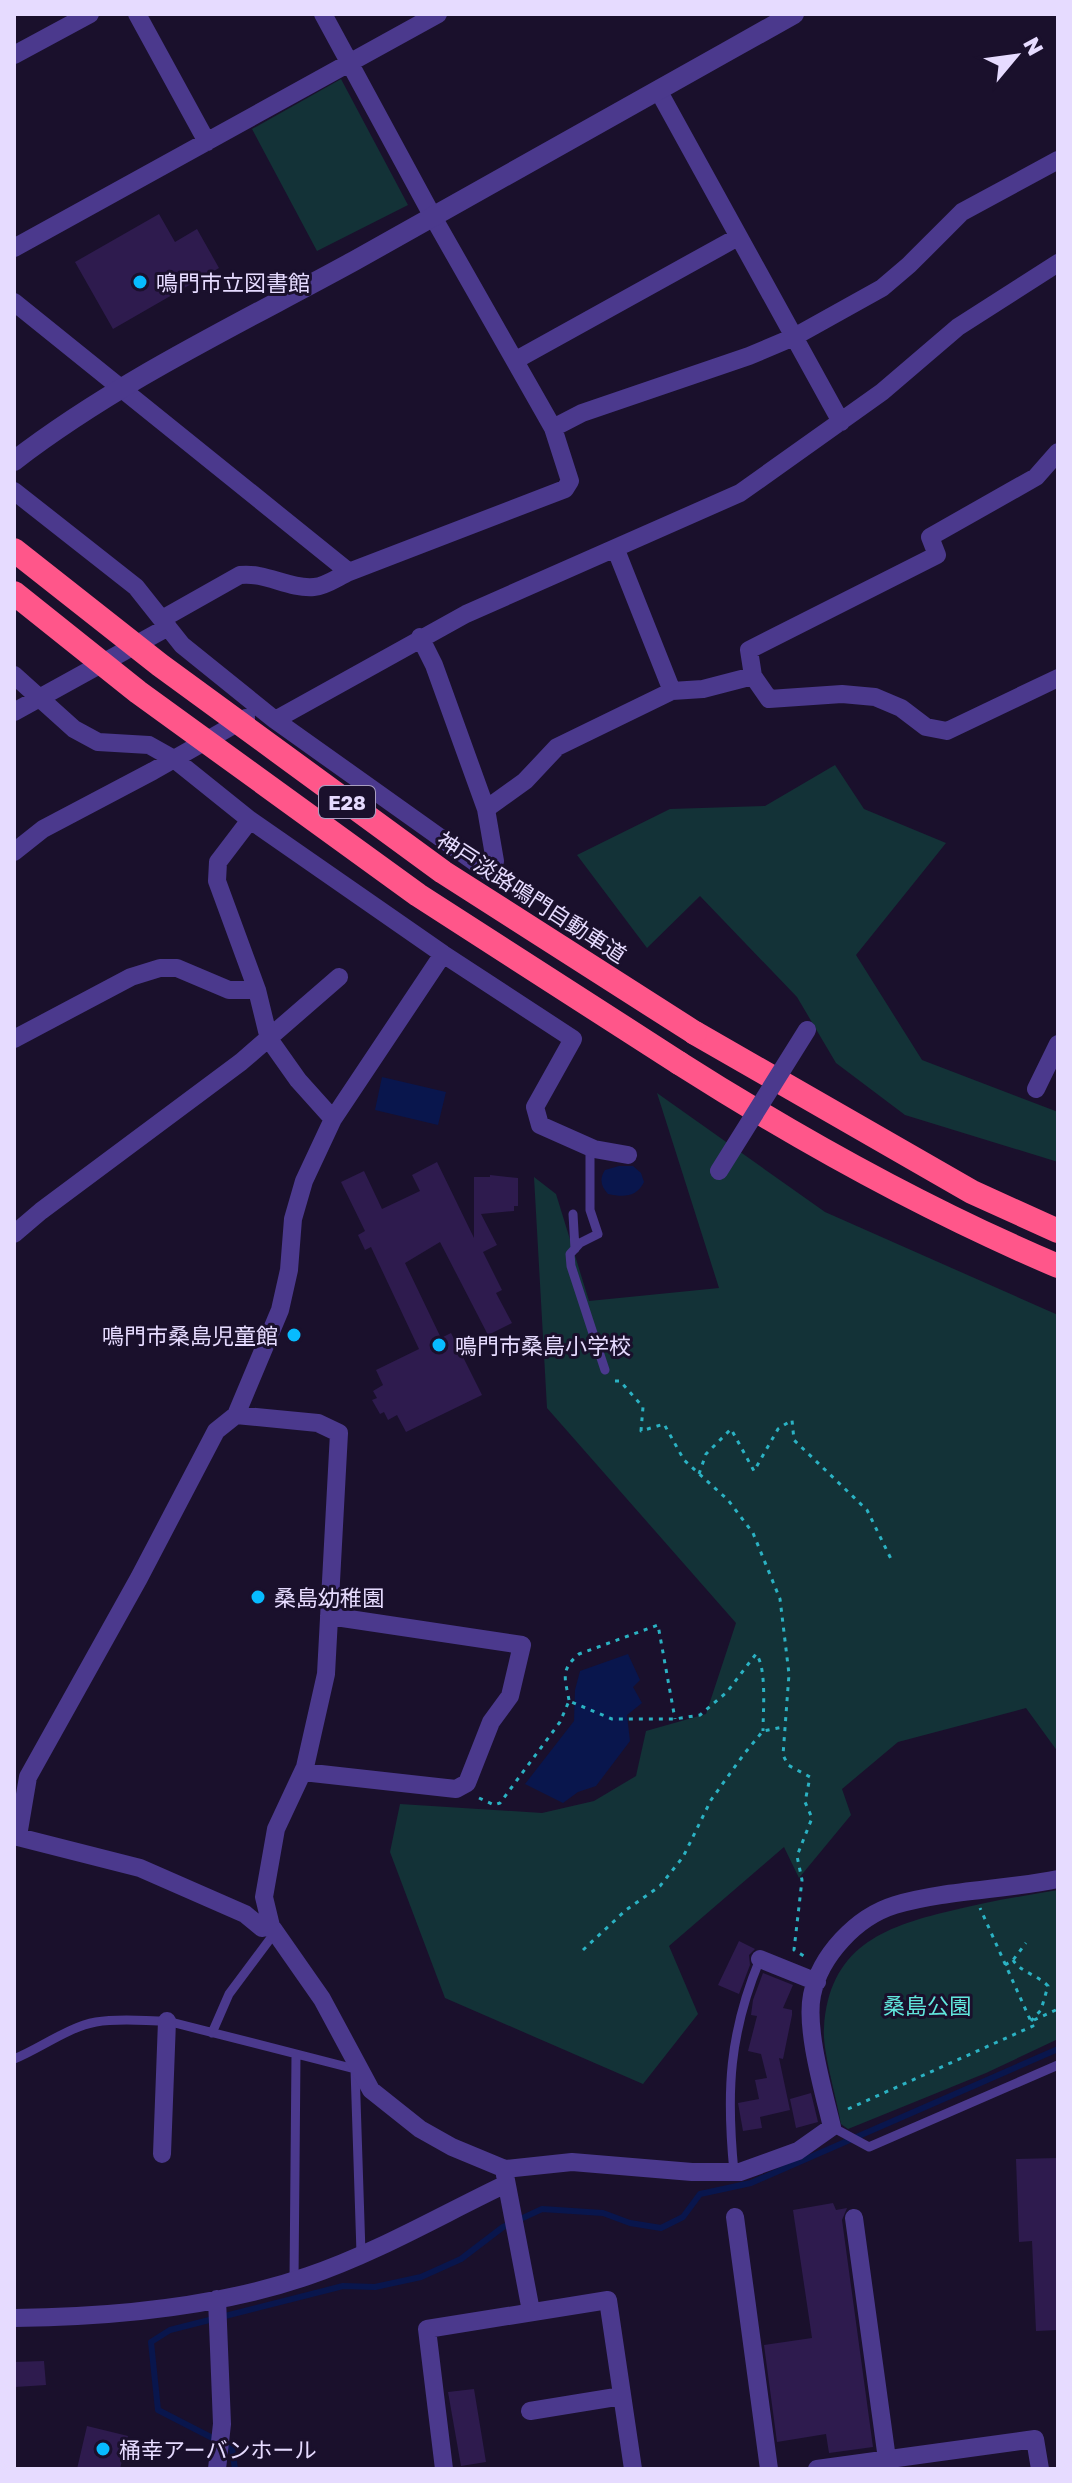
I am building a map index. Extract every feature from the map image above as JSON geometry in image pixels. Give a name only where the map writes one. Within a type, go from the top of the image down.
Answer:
[{"type":"highway","name":"神戸淡路鳴門自動車道","points":[[14,550],[160,665],[443,872],[695,1033],[972,1192],[1058,1231]]},
{"type":"highway","name":"E28","points":[[14,593],[138,692],[418,895],[679,1063],[858,1170],[1003,1243],[1058,1266]]},
{"type":"street","points":[[14,54],[90,14]]},
{"type":"street","points":[[137,14],[207,142]]},
{"type":"street","points":[[14,712],[240,575],[254,574],[298,587],[318,587],[349,572],[565,489],[570,481],[553,428],[433,217],[323,14]]},
{"type":"street","points":[[14,248],[438,14]]},
{"type":"street","points":[[14,461],[55,430],[123,388],[794,14]]},
{"type":"street","points":[[658,90],[841,422]]},
{"type":"street","points":[[553,428],[582,413],[749,356],[794,337],[882,288],[962,212],[1058,160]]},
{"type":"street","points":[[516,360],[738,237]]},
{"type":"street","points":[[14,852],[43,829],[174,759],[466,614],[740,493],[882,392],[958,327],[1058,263]]},
{"type":"street","points":[[14,302],[349,572]]},
{"type":"street","points":[[1058,452],[1036,477],[930,537],[937,555],[749,650],[753,676],[769,699],[842,694],[875,697],[901,708],[926,727],[947,731],[1058,678]]},
{"type":"street","points":[[14,491],[136,587],[182,645],[268,714],[490,873],[495,861],[486,809],[434,665],[420,637]]},
{"type":"street","points":[[616,550],[672,691]]},
{"type":"street","points":[[14,675],[74,729],[98,742],[149,745],[174,759],[250,820],[443,954],[573,1039],[535,1107],[540,1125],[590,1148],[628,1155]]},
{"type":"street","points":[[486,809],[525,781],[557,747],[672,691],[703,689],[753,676]]},
{"type":"street","points":[[250,820],[218,862],[217,881],[257,990],[269,1039],[298,1080],[333,1119]]},
{"type":"street","points":[[274,1929],[262,1928],[245,1914],[140,1868],[16,1836],[28,1777],[139,1578],[216,1431],[236,1415],[280,1310],[289,1270],[293,1219],[304,1181],[333,1119],[443,954]]},
{"type":"street","points":[[14,1039],[131,977],[160,968],[177,968],[229,990],[257,990]]},
{"type":"street","points":[[14,1234],[269,1039],[339,977]]},
{"type":"street","points":[[719,1171],[807,1030]]},
{"type":"street","points":[[1036,1089],[1058,1044]]},
{"type":"street","points":[[236,1415],[318,1423],[339,1433],[326,1674],[303,1772],[276,1829],[264,1897],[274,1929],[322,1999],[371,2090],[420,2129],[505,2176]]},
{"type":"street","points":[[303,1772],[456,1789],[467,1783],[491,1722],[510,1696],[522,1645],[329,1616]]},
{"type":"street","points":[[14,2318],[80,2316],[217,2299],[294,2280],[361,2253],[505,2176],[572,2162],[692,2172],[740,2172],[798,2151],[836,2120],[814,2051],[811,1997],[819,1974],[853,1929],[893,1906],[1058,1879]]},
{"type":"street","points":[[760,1959],[819,1974]]},
{"type":"street","points":[[162,2154],[167,2021]]},
{"type":"street","points":[[505,2176],[531,2311]]},
{"type":"street","points":[[735,2217],[769,2469]]},
{"type":"street","points":[[854,2218],[887,2459]]},
{"type":"street","points":[[217,2299],[222,2424],[219,2461]]},
{"type":"street","points":[[444,2469],[427,2329],[608,2300],[633,2469]]},
{"type":"street","points":[[530,2411],[622,2396]]},
{"type":"street","points":[[817,2469],[1035,2439],[1040,2469]]},
{"type":"lane","points":[[590,1148],[590,1210],[598,1234],[570,1254],[571,1266],[605,1370]]},
{"type":"lane","points":[[972,1192],[1058,1221]]},
{"type":"lane","points":[[573,1214],[575,1249]]},
{"type":"lane","points":[[1003,1243],[1058,1273]]},
{"type":"lane","points":[[212,2033],[229,1994],[274,1929]]},
{"type":"lane","points":[[734,2172],[728,2115],[733,2051],[744,1998],[760,1959]]},
{"type":"lane","points":[[14,2059],[82,2026],[97,2022],[167,2021],[296,2054],[355,2064],[361,2253]]},
{"type":"lane","points":[[294,2280],[296,2054]]},
{"type":"lane","points":[[836,2120],[869,2147],[1058,2065]]},
{"type":"path","points":[[605,1370],[610,1381],[620,1381],[643,1407],[641,1431],[664,1424],[684,1460],[728,1500],[753,1533],[780,1599],[789,1674],[783,1755],[788,1765],[810,1777],[805,1802],[812,1818],[797,1856],[802,1880],[794,1950],[819,1974]]},
{"type":"path","points":[[699,1474],[706,1454],[731,1429],[754,1471],[778,1429],[792,1420],[794,1440],[867,1510],[893,1563]]},
{"type":"path","points":[[456,1789],[494,1805],[500,1803],[560,1722],[569,1701],[564,1673],[568,1663],[579,1654],[658,1625],[675,1719]]},
{"type":"path","points":[[569,1701],[612,1719],[675,1719],[700,1715],[716,1704],[756,1654],[760,1659],[763,1731],[711,1800],[683,1857],[660,1886],[626,1910],[583,1950]]},
{"type":"path","points":[[763,1731],[783,1727]]},
{"type":"path","points":[[836,2120],[1033,2026],[979,1905]]},
{"type":"path","points":[[1005,1965],[1026,1943]]},
{"type":"path","points":[[1013,1960],[1017,1966],[1048,1986],[1041,2010],[1031,2022]]},
{"type":"path","points":[[1031,2022],[1058,2009]]},
{"type":"green space","points":[[341,79],[408,205],[317,251],[252,129]]},
{"type":"green space","points":[[835,765],[864,809],[946,843],[856,955],[922,1060],[1058,1112],[1058,1162],[905,1115],[836,1063],[797,997],[700,896],[647,948],[577,855],[670,809],[765,806]]},
{"type":"green space","points":[[657,1093],[825,1212],[1058,1315],[1058,1752],[1026,1708],[898,1742],[842,1789],[851,1815],[799,1878],[784,1847],[669,1946],[698,2014],[643,2084],[445,1998],[390,1852],[400,1804],[542,1813],[594,1801],[636,1776],[646,1731],[706,1714],[736,1623],[547,1408],[534,1177],[556,1194],[589,1301],[719,1288]]},
{"type":"green space","name":"桑島公園","points":[[1058,1890],[1058,2039],[986,2073],[848,2129],[841,2124],[827,2061],[824,2028],[828,2001],[836,1978],[848,1960],[882,1934],[925,1917]]},
{"type":"shaded area","points":[[382,1077],[446,1092],[438,1125],[375,1110]]},
{"type":"shaded area","points":[[633,1166],[641,1173],[644,1182],[633,1194],[608,1194],[604,1188],[601,1179],[605,1170]]},
{"type":"shaded area","points":[[628,1654],[640,1680],[633,1687],[642,1703],[627,1715],[630,1741],[596,1786],[578,1792],[563,1803],[525,1784],[574,1721],[575,1690],[580,1671]]},
{"type":"building","name":"鳴門市立図書館","points":[[159,214],[175,242],[197,229],[219,268],[113,329],[75,262]]},
{"type":"building","points":[[437,1162],[474,1238],[474,1177],[518,1178],[518,1206],[514,1206],[514,1211],[481,1214],[497,1245],[483,1252],[502,1290],[496,1293],[512,1323],[488,1335],[440,1242],[405,1263],[441,1338],[451,1333],[482,1395],[406,1432],[397,1415],[388,1420],[384,1412],[380,1414],[372,1400],[377,1398],[373,1391],[383,1385],[376,1370],[419,1349],[371,1247],[365,1250],[358,1235],[365,1231],[341,1182],[364,1171],[382,1209],[420,1191],[412,1175]]},
{"type":"building","points":[[739,1941],[755,1949],[749,1955],[750,1965],[739,1994],[718,1985]]},
{"type":"building","points":[[763,1973],[793,1985],[783,2008],[792,2010],[792,2015],[783,2059],[779,2058],[790,2110],[760,2117],[762,2128],[743,2131],[738,2103],[759,2099],[755,2080],[767,2078],[761,2054],[748,2051],[757,2016],[751,2015],[753,2000]]},
{"type":"building","points":[[811,2093],[818,2122],[796,2128],[790,2099]]},
{"type":"building","points":[[1058,2158],[1058,2330],[1036,2331],[1032,2241],[1019,2242],[1016,2159]]},
{"type":"building","points":[[833,2203],[836,2210],[847,2208],[842,2220],[873,2447],[829,2453],[826,2434],[777,2442],[764,2345],[812,2338],[793,2210]]},
{"type":"building","points":[[44,2361],[46,2385],[15,2387],[14,2362]]},
{"type":"building","points":[[474,2389],[486,2462],[461,2466],[448,2392]]},
{"type":"building","name":"桶幸アーバンホール","points":[[87,2426],[128,2436],[120,2469],[77,2469]]},
{"type":"waterway","points":[[235,2469],[232,2448],[158,2410],[151,2342],[170,2330],[343,2286],[375,2287],[421,2277],[461,2259],[503,2227],[542,2209],[603,2213],[630,2223],[661,2228],[683,2217],[700,2194],[751,2183],[1058,2049]]},
{"type":"place","name":"鳴門市立図書館","points":[[140,282]]},
{"type":"place","name":"鳴門市桑島児童館","points":[[294,1335]]},
{"type":"place","name":"鳴門市桑島小学校","points":[[439,1345]]},
{"type":"place","name":"桑島幼稚園","points":[[258,1597]]},
{"type":"place","name":"桶幸アーバンホール","points":[[103,2449]]}]
